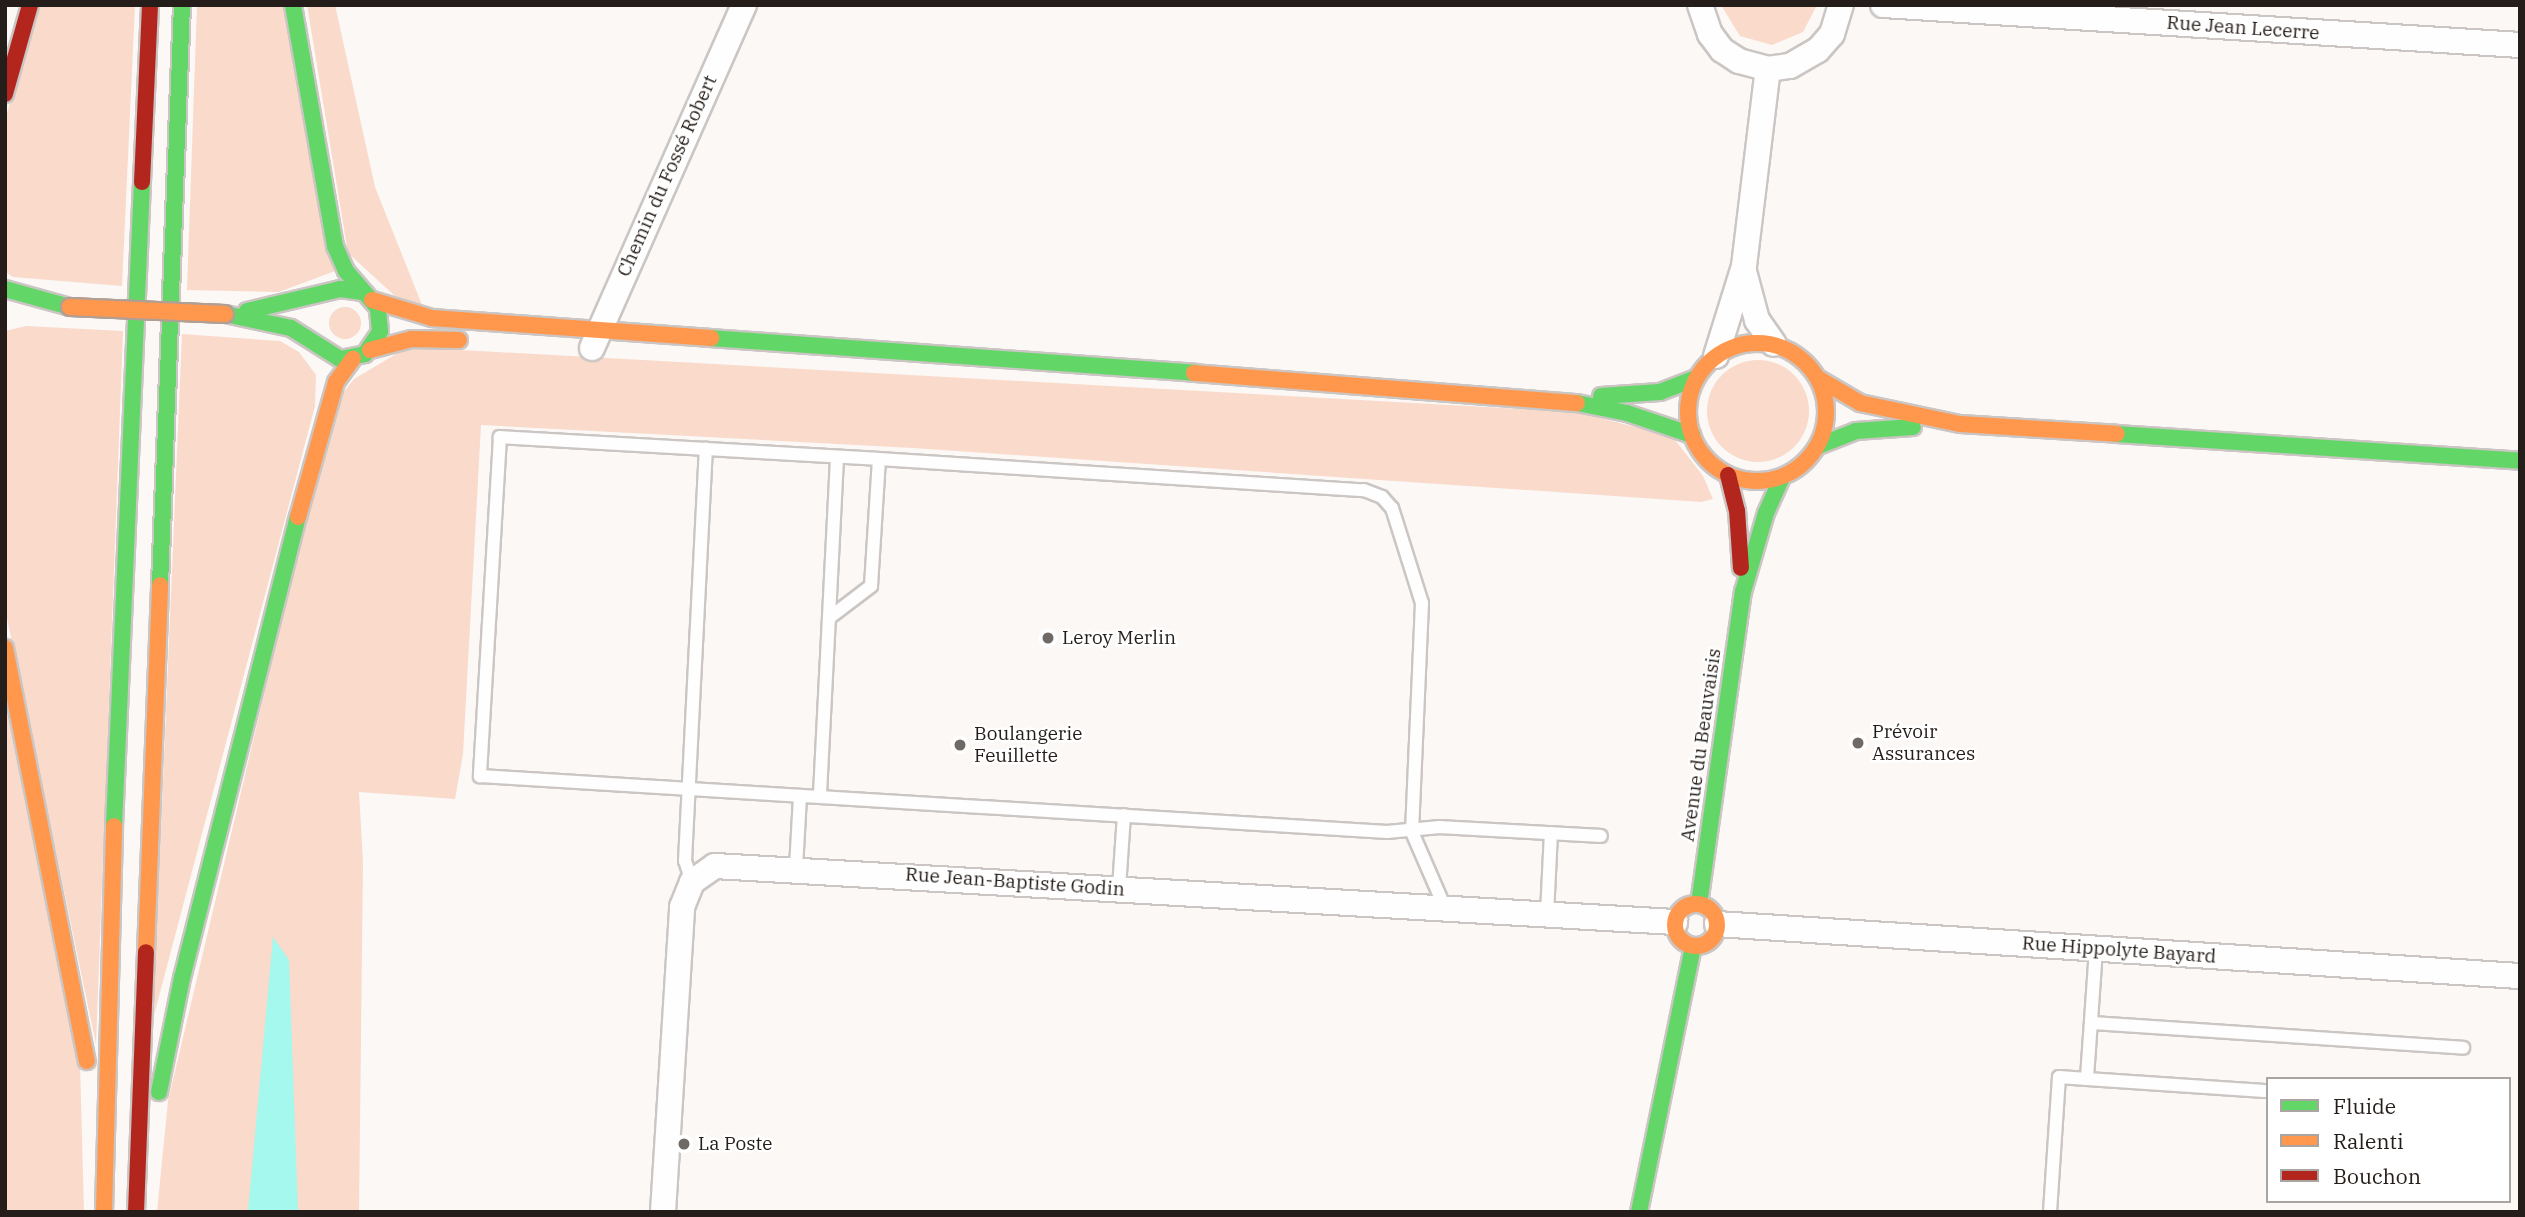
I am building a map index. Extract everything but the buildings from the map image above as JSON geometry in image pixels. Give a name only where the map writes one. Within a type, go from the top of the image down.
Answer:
[{"type":"main road","points":[[5,94],[30,5]]},
{"type":"main road","points":[[104,1212],[106,1021],[150,5]]},
{"type":"main road","points":[[136,1212],[182,5]]},
{"type":"main road","points":[[293,5],[333,234],[342,263],[366,296],[381,325],[370,350]]},
{"type":"main road","points":[[225,314],[344,288],[422,317],[603,345],[1123,370],[1553,399],[1627,412],[1692,435]]},
{"type":"main road","points":[[5,289],[70,307]]},
{"type":"main road","points":[[315,342],[311,317],[327,293]]},
{"type":"main road","points":[[21,311],[70,307],[225,314],[291,328],[315,342],[333,357],[354,359]]},
{"type":"main road","points":[[142,1212],[182,978],[327,404],[354,359],[370,350],[412,339],[478,342]]},
{"type":"main road","points":[[1960,425],[1860,403],[1819,380],[1800,357],[1774,344],[1744,343],[1716,356],[1696,378],[1688,406],[1692,435],[1706,459],[1728,475],[1754,481],[1782,477],[1799,467],[1818,446],[1856,431],[1960,425],[2520,461]]},
{"type":"main road","points":[[603,345],[937,352],[1123,370]]},
{"type":"main road","points":[[1553,399],[1660,391],[1696,378]]},
{"type":"main road","points":[[1818,446],[1827,408],[1819,380]]},
{"type":"main road","name":"Avenue du Beauvaisis","points":[[1728,475],[1737,510],[1743,592]]},
{"type":"main road","name":"Avenue du Beauvaisis","points":[[1699,904],[1743,592],[1766,513],[1782,477]]},
{"type":"main road","points":[[5,648],[85,1040],[96,1212]]},
{"type":"main road","points":[[1699,904],[1712,911],[1717,924],[1710,941],[1693,946],[1679,938],[1675,922],[1685,907],[1699,904]]},
{"type":"main road","points":[[1639,1212],[1693,946]]},
{"type":"street","name":"Chemin du Fossé Robert","points":[[603,345],[744,5]]},
{"type":"street","points":[[1700,5],[1710,34],[1722,50],[1739,61],[1768,69],[1790,66],[1818,50],[1832,34],[1841,5]]},
{"type":"street","name":"Rue Jean Lecerre","points":[[1883,5],[2520,45]]},
{"type":"street","points":[[1716,356],[1744,266],[1768,69]]},
{"type":"street","points":[[1744,266],[1753,310],[1774,344]]},
{"type":"street","name":"Rue Jean-Baptiste Godin","points":[[692,882],[706,870],[725,864],[1675,922]]},
{"type":"street","points":[[663,1212],[682,907],[692,882]]},
{"type":"street","name":"Rue Hippolyte Bayard","points":[[1717,924],[2520,976]]},
{"type":"lane","points":[[1445,908],[1412,832],[1422,603],[1392,508],[1382,497],[1364,490],[500,437],[480,776],[800,796],[820,794],[1412,832],[1440,827],[1601,836]]},
{"type":"lane","points":[[692,882],[685,861],[706,449]]},
{"type":"lane","points":[[820,794],[837,457]]},
{"type":"lane","points":[[829,618],[871,586],[879,459]]},
{"type":"lane","points":[[796,868],[800,796]]},
{"type":"lane","points":[[1119,888],[1125,815]]},
{"type":"lane","points":[[1547,914],[1551,833]]},
{"type":"lane","points":[[2087,1079],[2096,949]]},
{"type":"lane","points":[[2091,1023],[2463,1048]]},
{"type":"lane","points":[[2050,1212],[2059,1077],[2265,1091]]},
{"type":"shaded area","points":[[37,5],[135,5],[122,286],[13,277],[5,272],[5,121]]},
{"type":"shaded area","points":[[197,5],[283,5],[335,271],[279,292],[187,290]]},
{"type":"shaded area","points":[[307,5],[335,5],[375,187],[422,305],[395,296],[348,253]]},
{"type":"shaded area","points":[[1721,5],[1817,5],[1803,32],[1772,45],[1740,36]]},
{"type":"shaded area","points":[[345,307],[357,311],[361,323],[357,335],[345,339],[333,335],[329,323],[333,311]]},
{"type":"shaded area","points":[[26,326],[123,331],[96,1044],[5,609],[5,331]]},
{"type":"shaded area","points":[[182,334],[280,341],[299,352],[316,375],[315,406],[153,1019]]},
{"type":"shaded area","points":[[408,347],[1575,412],[1672,436],[1703,476],[1713,499],[1701,502],[913,448],[481,425],[463,754],[455,799],[359,792],[363,862],[359,1212],[157,1212],[168,1101],[332,407],[354,379]]},
{"type":"shaded area","points":[[1758,360],[1778,363],[1801,382],[1806,391],[1809,411],[1806,431],[1787,454],[1778,459],[1758,462],[1738,459],[1715,440],[1710,431],[1707,411],[1710,391],[1729,368],[1738,363]]},
{"type":"shaded area","points":[[5,691],[80,1063],[84,1212],[5,1212]]},
{"type":"water","points":[[273,937],[289,960],[298,1212],[248,1212]]},
{"type":"traffic: fast","points":[[160,585],[182,5]]},
{"type":"traffic: fast","points":[[225,314],[291,328],[340,359],[365,354],[380,332],[378,308],[346,271],[335,246],[293,5]]},
{"type":"traffic: fast","points":[[114,826],[142,182]]},
{"type":"traffic: fast","points":[[5,289],[70,307]]},
{"type":"traffic: fast","points":[[247,311],[340,289],[361,292]]},
{"type":"traffic: fast","points":[[711,338],[1194,373]]},
{"type":"traffic: fast","points":[[1601,396],[1660,392],[1696,378]]},
{"type":"traffic: fast","points":[[1577,403],[1627,413],[1692,435]]},
{"type":"traffic: fast","points":[[1818,446],[1856,431],[1913,427]]},
{"type":"traffic: fast","points":[[2117,434],[2520,461]]},
{"type":"traffic: fast","points":[[1699,904],[1743,592],[1766,513],[1782,477]]},
{"type":"traffic: fast","points":[[159,1092],[182,978],[298,517]]},
{"type":"traffic: fast","points":[[1639,1212],[1693,946]]},
{"type":"traffic: slow","points":[[372,300],[432,318],[711,338]]},
{"type":"traffic: slow","points":[[70,307],[225,314]]},
{"type":"traffic: slow","points":[[370,350],[412,339],[459,340]]},
{"type":"traffic: slow","points":[[1757,343],[1784,348],[1806,363],[1821,385],[1826,412],[1821,439],[1806,461],[1784,476],[1757,481],[1730,476],[1708,461],[1693,439],[1688,412],[1693,385],[1708,363],[1730,348],[1757,343]]},
{"type":"traffic: slow","points":[[298,517],[336,382],[353,359]]},
{"type":"traffic: slow","points":[[1194,373],[1577,403]]},
{"type":"traffic: slow","points":[[1819,379],[1860,403],[1960,424],[2117,434]]},
{"type":"traffic: slow","points":[[146,952],[160,585]]},
{"type":"traffic: slow","points":[[5,648],[87,1061]]},
{"type":"traffic: slow","points":[[104,1212],[114,826]]},
{"type":"traffic: slow","points":[[1696,904],[1711,910],[1717,925],[1711,940],[1696,946],[1681,940],[1675,925],[1681,910],[1696,904]]},
{"type":"traffic: jam","points":[[5,94],[30,5]]},
{"type":"traffic: jam","points":[[142,182],[150,5]]},
{"type":"traffic: jam","points":[[1728,475],[1737,510],[1741,568]]},
{"type":"traffic: jam","points":[[136,1212],[146,952]]},
{"type":"place","name":"Leroy Merlin","points":[[1048,638]]},
{"type":"place","name":"Prévoir Assurances","points":[[1858,743]]},
{"type":"place","name":"Boulangerie Feuillette","points":[[960,745]]},
{"type":"place","name":"La Poste","points":[[684,1144]]}]
